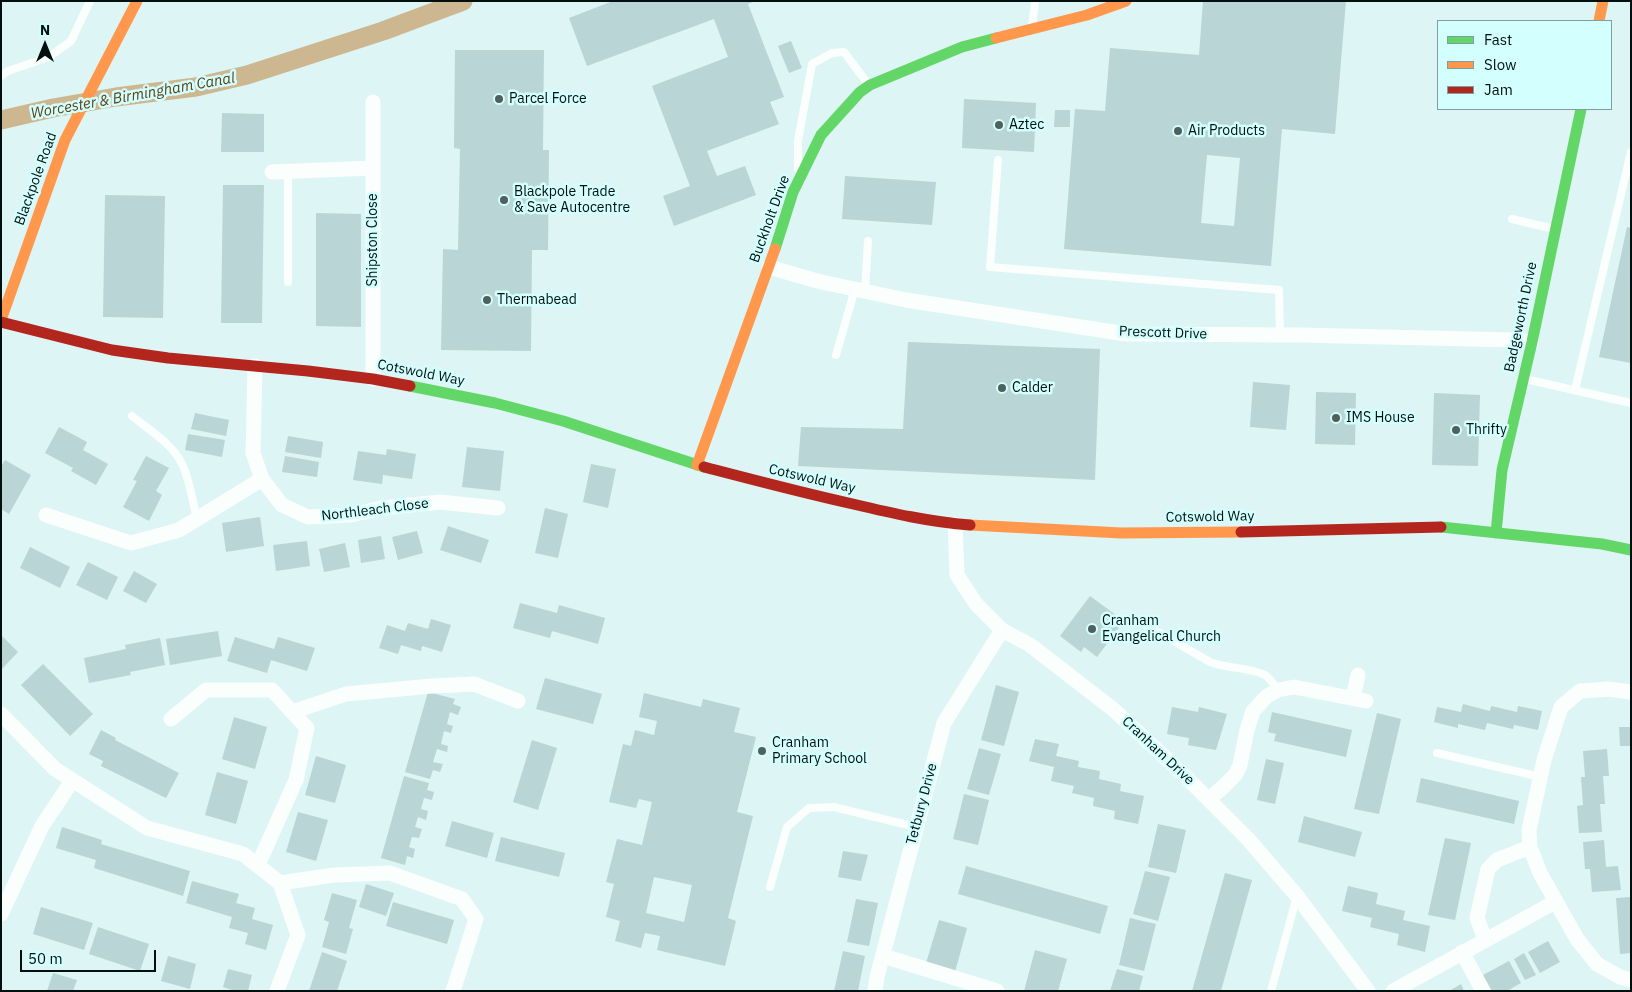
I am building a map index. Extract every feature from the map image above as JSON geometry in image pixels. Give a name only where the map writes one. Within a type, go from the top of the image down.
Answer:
[{"type":"main road","name":"Blackpole Road","points":[[1,321],[65,140],[137,1]]},
{"type":"main road","name":"Buckholt Drive","points":[[697,465],[769,267],[793,192],[821,135],[860,92],[962,47],[1087,15],[1126,1]]},
{"type":"main road","points":[[1599,20],[1603,1]]},
{"type":"main road","name":"Badgeworth Drive","points":[[1496,532],[1502,470],[1532,342],[1580,110]]},
{"type":"main road","name":"Cotswold Way","points":[[1,321],[112,350],[168,358],[373,379],[436,390],[494,403],[563,422],[697,465],[775,486],[877,510],[955,524],[1122,533],[1245,532],[1433,526],[1602,544],[1631,550]]},
{"type":"street","name":"Shipston Close","points":[[373,102],[373,379]]},
{"type":"street","points":[[272,172],[373,168]]},
{"type":"street","name":"Prescott Drive","points":[[769,267],[817,281],[906,300],[1126,334],[1280,335],[1532,342]]},
{"type":"street","name":"Northleach Close","points":[[255,366],[253,453],[262,479],[282,505],[308,517],[351,516],[382,508],[440,502],[498,508]]},
{"type":"street","points":[[46,516],[131,542],[179,530],[262,479]]},
{"type":"street","name":"Cranham Drive","points":[[955,524],[957,575],[976,604],[1002,630],[1030,645],[1114,710],[1209,799],[1248,839],[1297,896],[1368,991]]},
{"type":"street","name":"Tetbury Drive","points":[[875,991],[944,723],[1002,630]]},
{"type":"street","points":[[1209,799],[1236,774],[1254,710],[1267,696],[1278,690],[1294,686],[1359,700],[1358,675]]},
{"type":"street","points":[[292,712],[346,694],[432,686],[474,684],[518,701]]},
{"type":"street","points":[[1631,692],[1608,689],[1580,691],[1561,707],[1544,760],[1529,830],[1530,848],[1540,873],[1577,939],[1597,964],[1620,977],[1631,980]]},
{"type":"street","points":[[171,719],[206,690],[272,690],[307,728],[296,780],[258,866]]},
{"type":"street","points":[[1,714],[54,769],[147,828],[243,854],[280,883],[298,935],[277,991]]},
{"type":"street","points":[[1,914],[42,826],[72,780]]},
{"type":"street","points":[[1485,939],[1477,918],[1488,869],[1497,860],[1530,848]]},
{"type":"street","points":[[280,883],[334,875],[390,873],[462,899],[476,919],[454,991]]},
{"type":"street","points":[[1392,991],[1555,902]]},
{"type":"street","points":[[1462,952],[1483,991]]},
{"type":"street","points":[[883,956],[997,991]]},
{"type":"lane","points":[[1,76],[50,57],[71,41],[90,1]]},
{"type":"lane","points":[[1032,29],[1035,1]]},
{"type":"lane","points":[[798,181],[798,140],[812,64],[832,53],[844,52],[870,86]]},
{"type":"lane","points":[[1575,390],[1631,152]]},
{"type":"lane","points":[[998,160],[990,268],[1280,290],[1280,335]]},
{"type":"lane","points":[[288,171],[288,282]]},
{"type":"lane","points":[[1512,219],[1556,229]]},
{"type":"lane","points":[[836,355],[860,290],[868,241]]},
{"type":"lane","points":[[1523,378],[1631,403]]},
{"type":"lane","points":[[132,416],[168,446],[180,460],[186,475],[197,519]]},
{"type":"lane","points":[[1146,625],[1219,666],[1256,672],[1266,676],[1278,690]]},
{"type":"lane","points":[[1437,752],[1541,777]]},
{"type":"lane","points":[[770,887],[786,827],[809,808],[834,807],[916,827]]},
{"type":"lane","points":[[1271,991],[1297,896]]},
{"type":"building","points":[[613,1],[755,1],[748,4],[784,97],[770,102],[779,124],[707,151],[717,176],[745,166],[756,195],[674,226],[663,196],[690,186],[652,86],[728,57],[714,19],[587,66],[569,18]]},
{"type":"building","name":"Air Products","points":[[1203,1],[1346,1],[1335,134],[1282,129],[1271,266],[1064,249],[1075,109],[1105,111],[1110,48],[1199,55]],"holes":[[[1207,155],[1240,158],[1234,226],[1201,223]]]},
{"type":"building","points":[[791,41],[802,68],[789,73],[778,46]]},
{"type":"building","points":[[455,50],[544,50],[543,150],[549,150],[548,250],[532,250],[531,351],[441,350],[443,249],[458,250],[460,149],[454,148]]},
{"type":"building","name":"Aztec","points":[[964,99],[1036,103],[1034,152],[962,148]]},
{"type":"building","points":[[1055,110],[1070,110],[1070,127],[1054,127]]},
{"type":"building","points":[[222,113],[264,114],[264,152],[221,152]]},
{"type":"building","points":[[845,176],[936,182],[932,225],[842,219]]},
{"type":"building","points":[[223,185],[264,185],[262,323],[221,323]]},
{"type":"building","points":[[105,195],[165,196],[163,318],[103,317]]},
{"type":"building","points":[[316,213],[361,214],[361,327],[316,326]]},
{"type":"building","points":[[1627,227],[1631,228],[1631,363],[1599,357]]},
{"type":"building","name":"Calder","points":[[908,342],[1100,349],[1095,480],[798,466],[801,427],[903,429]]},
{"type":"building","points":[[1253,382],[1290,385],[1286,430],[1250,427]]},
{"type":"building","name":"IMS House","points":[[1316,392],[1356,393],[1355,445],[1315,444]]},
{"type":"building","name":"Thrifty","points":[[1434,393],[1480,395],[1478,466],[1432,465]]},
{"type":"building","points":[[195,413],[229,420],[226,436],[191,429]]},
{"type":"building","points":[[59,427],[87,442],[83,450],[108,464],[96,485],[71,471],[73,468],[45,453]]},
{"type":"building","points":[[188,434],[225,440],[222,457],[185,450]]},
{"type":"building","points":[[288,436],[323,442],[321,458],[285,452]]},
{"type":"building","points":[[467,447],[504,451],[500,491],[462,487]]},
{"type":"building","points":[[387,449],[416,454],[412,479],[383,475],[382,484],[353,480],[358,451],[386,455]]},
{"type":"building","points":[[146,456],[169,468],[156,491],[162,495],[149,521],[123,507],[137,481],[133,480]]},
{"type":"building","points":[[285,456],[319,462],[317,477],[282,472]]},
{"type":"building","points":[[5,460],[31,475],[9,514],[1,509],[1,467]]},
{"type":"building","points":[[591,464],[616,469],[608,508],[583,502]]},
{"type":"building","points":[[545,508],[568,514],[558,558],[535,553]]},
{"type":"building","points":[[260,517],[264,546],[226,552],[222,523]]},
{"type":"building","points":[[448,526],[489,540],[481,563],[440,550]]},
{"type":"building","points":[[417,531],[423,553],[398,560],[392,537]]},
{"type":"building","points":[[381,536],[385,559],[361,563],[358,540]]},
{"type":"building","points":[[307,541],[310,566],[276,571],[273,545]]},
{"type":"building","points":[[345,543],[350,567],[324,572],[319,549]]},
{"type":"building","points":[[30,547],[70,567],[60,588],[20,568]]},
{"type":"building","points":[[88,562],[118,577],[107,600],[76,585]]},
{"type":"building","points":[[134,571],[157,584],[146,603],[123,591]]},
{"type":"building","name":"Cranham Evangelical Church","points":[[1090,596],[1124,621],[1097,657],[1084,647],[1081,652],[1060,636]]},
{"type":"building","points":[[520,603],[557,613],[559,605],[605,618],[598,644],[552,631],[550,638],[513,628]]},
{"type":"building","points":[[431,619],[451,625],[442,652],[422,646],[421,651],[401,645],[398,654],[379,648],[387,625],[405,631],[408,623],[428,629]]},
{"type":"building","points":[[218,631],[222,656],[170,665],[166,639]]},
{"type":"building","points":[[1,635],[18,652],[1,670]]},
{"type":"building","points":[[235,637],[274,649],[278,637],[315,648],[307,671],[271,660],[267,673],[227,661]]},
{"type":"building","points":[[160,638],[165,665],[130,672],[131,675],[89,683],[84,658],[126,649],[125,645]]},
{"type":"building","points":[[43,664],[93,714],[70,736],[21,685]]},
{"type":"building","points":[[545,678],[602,694],[593,724],[536,709]]},
{"type":"building","points":[[996,685],[1019,692],[1004,746],[981,740]]},
{"type":"building","points":[[428,692],[455,699],[453,704],[461,707],[458,715],[450,712],[447,724],[453,726],[451,733],[444,731],[441,744],[448,746],[447,752],[437,749],[433,762],[443,764],[440,772],[433,770],[430,779],[405,772]]},
{"type":"building","points":[[644,693],[701,707],[703,699],[740,708],[734,732],[756,737],[737,812],[753,816],[728,918],[736,921],[725,966],[657,950],[660,936],[645,933],[641,948],[615,941],[620,921],[606,917],[614,884],[606,882],[617,839],[642,845],[652,802],[639,799],[636,808],[609,802],[623,744],[631,746],[635,730],[654,735],[657,721],[639,717]],"holes":[[[654,877],[692,885],[684,922],[646,913]]]},
{"type":"building","points":[[1463,704],[1490,711],[1491,706],[1517,712],[1518,706],[1542,711],[1538,730],[1514,725],[1513,729],[1487,723],[1485,730],[1458,724],[1458,728],[1434,722],[1437,707],[1461,712]]},
{"type":"building","points":[[1172,707],[1198,712],[1199,707],[1227,714],[1216,750],[1188,745],[1189,738],[1167,734]]},
{"type":"building","points":[[1272,712],[1352,730],[1346,757],[1274,741],[1276,734],[1268,732]]},
{"type":"building","points":[[1377,713],[1401,719],[1379,814],[1354,809]]},
{"type":"building","points":[[234,717],[267,727],[255,769],[222,759]]},
{"type":"building","points":[[1619,727],[1631,727],[1631,746],[1620,746]]},
{"type":"building","points":[[101,730],[116,738],[115,740],[179,773],[166,798],[101,766],[103,761],[89,754]]},
{"type":"building","points":[[1035,739],[1059,744],[1056,756],[1079,761],[1078,767],[1100,771],[1099,779],[1121,784],[1120,791],[1144,796],[1138,824],[1114,819],[1115,811],[1093,806],[1094,798],[1072,793],[1074,786],[1051,781],[1054,767],[1029,761]]},
{"type":"building","points":[[532,740],[557,748],[538,810],[513,802]]},
{"type":"building","points":[[979,748],[1001,754],[989,795],[967,789]]},
{"type":"building","points":[[1607,749],[1609,776],[1603,776],[1605,804],[1600,804],[1602,832],[1579,833],[1577,806],[1583,805],[1581,777],[1585,777],[1583,751]]},
{"type":"building","points":[[316,756],[346,765],[335,803],[305,795]]},
{"type":"building","points":[[1266,759],[1284,763],[1275,804],[1257,800]]},
{"type":"building","points":[[217,772],[248,781],[236,824],[205,815]]},
{"type":"building","points":[[404,776],[429,783],[427,790],[434,792],[432,800],[424,798],[421,809],[428,811],[426,820],[418,817],[415,827],[422,829],[419,838],[412,837],[409,847],[415,849],[413,858],[407,856],[405,865],[381,858]]},
{"type":"building","points":[[1421,778],[1519,801],[1514,824],[1416,802]]},
{"type":"building","points":[[964,794],[989,800],[978,845],[953,839]]},
{"type":"building","points":[[298,812],[328,820],[316,861],[286,852]]},
{"type":"building","points":[[1304,816],[1362,832],[1355,857],[1298,842]]},
{"type":"building","points":[[452,821],[494,833],[487,858],[445,846]]},
{"type":"building","points":[[1158,824],[1186,830],[1176,873],[1148,867]]},
{"type":"building","points":[[62,827],[102,840],[101,844],[190,871],[183,896],[94,868],[96,860],[56,848]]},
{"type":"building","points":[[501,837],[565,853],[559,877],[495,861]]},
{"type":"building","points":[[1445,838],[1471,843],[1455,920],[1428,915]]},
{"type":"building","points":[[1604,840],[1606,867],[1618,866],[1621,890],[1592,892],[1590,869],[1585,869],[1583,842]]},
{"type":"building","points":[[843,851],[868,855],[861,881],[838,877]]},
{"type":"building","points":[[966,866],[1108,906],[1100,934],[958,894]]},
{"type":"building","points":[[1145,871],[1170,877],[1158,921],[1133,914]]},
{"type":"building","points":[[1225,873],[1252,880],[1221,991],[1192,991]]},
{"type":"building","points":[[192,881],[239,894],[236,903],[255,908],[252,919],[273,925],[266,950],[245,944],[248,933],[229,928],[232,917],[186,903]]},
{"type":"building","points":[[366,884],[394,893],[386,916],[359,907]]},
{"type":"building","points":[[1348,886],[1378,893],[1376,904],[1405,911],[1403,920],[1430,926],[1425,952],[1397,945],[1399,934],[1370,927],[1372,918],[1342,911]]},
{"type":"building","points":[[332,893],[357,900],[349,928],[353,929],[346,954],[322,947],[329,922],[324,920]]},
{"type":"building","points":[[1631,897],[1631,953],[1620,954],[1616,898]]},
{"type":"building","points":[[856,899],[878,903],[869,946],[847,942]]},
{"type":"building","points":[[393,902],[454,920],[447,944],[386,926]]},
{"type":"building","points":[[41,907],[93,923],[84,950],[33,934]]},
{"type":"building","points":[[1130,918],[1156,924],[1144,971],[1119,965]]},
{"type":"building","points":[[939,920],[967,928],[955,972],[926,963]]},
{"type":"building","points":[[98,927],[149,944],[140,971],[89,954]]},
{"type":"building","points":[[1548,941],[1560,962],[1540,973],[1528,952]]},
{"type":"building","points":[[1035,950],[1067,959],[1058,991],[1024,991]]},
{"type":"building","points":[[843,951],[865,956],[858,991],[834,991]]},
{"type":"building","points":[[322,952],[347,961],[337,991],[309,991]]},
{"type":"building","points":[[1524,953],[1536,975],[1525,980],[1514,959]]},
{"type":"building","points":[[168,956],[196,964],[190,989],[161,981]]},
{"type":"building","points":[[1509,961],[1521,983],[1507,991],[1492,991],[1483,975]]},
{"type":"building","points":[[228,969],[252,975],[248,991],[235,991],[223,987]]},
{"type":"building","points":[[1117,969],[1143,976],[1139,991],[1110,991]]},
{"type":"building","points":[[53,973],[77,980],[73,991],[47,991]]},
{"type":"building","points":[[1461,984],[1464,991],[1449,991]]},
{"type":"waterway","name":"Worcester & Birmingham Canal","points":[[1,120],[53,108],[116,97],[196,87],[247,75],[383,31],[463,1]]},
{"type":"traffic: fast","points":[[775,249],[793,192],[821,135],[860,92],[870,85],[962,47],[996,38]]},
{"type":"traffic: fast","points":[[1496,533],[1502,470],[1532,342],[1581,110]]},
{"type":"traffic: fast","points":[[410,386],[495,403],[563,421],[704,467]]},
{"type":"traffic: fast","points":[[1441,527],[1602,544],[1631,550]]},
{"type":"traffic: slow","points":[[1,320],[65,140],[137,1]]},
{"type":"traffic: slow","points":[[996,38],[1087,15],[1126,1]]},
{"type":"traffic: slow","points":[[1599,20],[1603,1]]},
{"type":"traffic: slow","points":[[697,465],[775,249]]},
{"type":"traffic: slow","points":[[970,525],[1121,533],[1241,532]]},
{"type":"traffic: jam","points":[[1,322],[112,350],[168,358],[308,371],[373,379],[410,386]]},
{"type":"traffic: jam","points":[[704,467],[882,511],[970,525]]},
{"type":"traffic: jam","points":[[1241,532],[1441,527]]},
{"type":"place","name":"Parcel Force","points":[[499,99]]},
{"type":"place","name":"Aztec","points":[[999,125]]},
{"type":"place","name":"Air Products","points":[[1178,131]]},
{"type":"place","name":"Blackpole Trade & Save Autocentre","points":[[504,200]]},
{"type":"place","name":"Thermabead","points":[[487,300]]},
{"type":"place","name":"Calder","points":[[1002,388]]},
{"type":"place","name":"IMS House","points":[[1336,418]]},
{"type":"place","name":"Thrifty","points":[[1456,430]]},
{"type":"place","name":"Cranham Evangelical Church","points":[[1092,629]]},
{"type":"place","name":"Cranham Primary School","points":[[762,751]]}]
